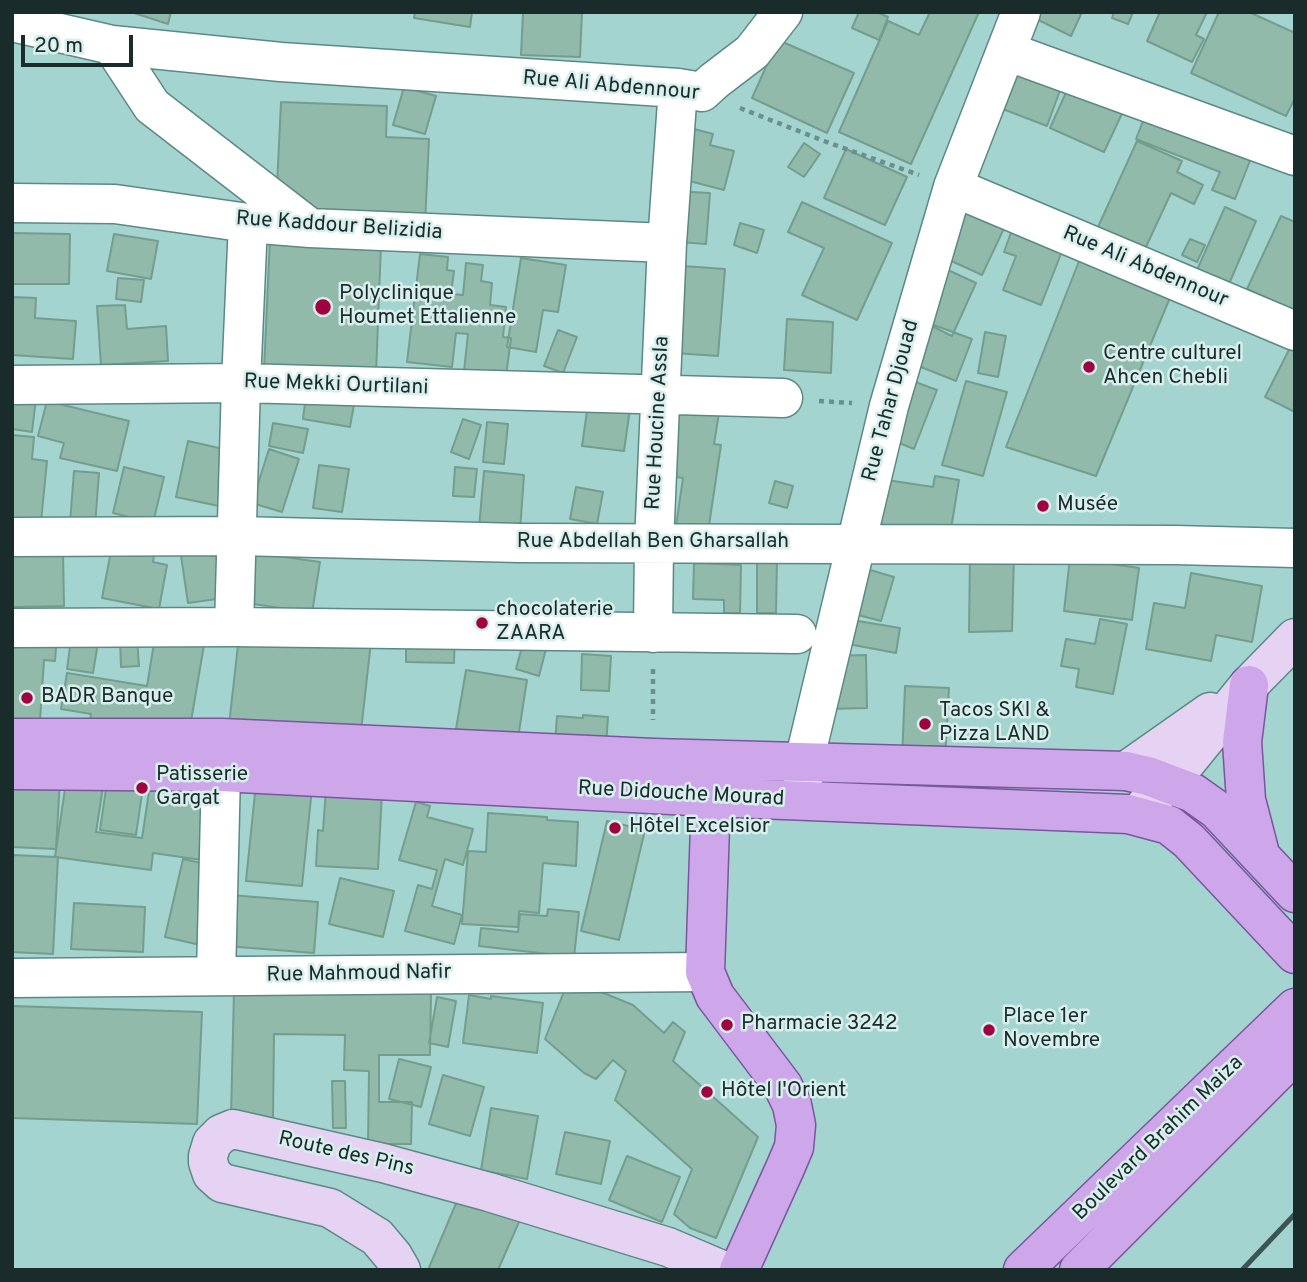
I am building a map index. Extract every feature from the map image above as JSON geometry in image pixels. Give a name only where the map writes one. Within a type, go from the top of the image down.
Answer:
[{"type":"main road","points":[[1249,685],[1242,742],[1246,800],[1260,855]]},
{"type":"main road","name":"Rue Didouche Mourad","points":[[12,738],[222,738],[653,758],[1126,771],[1148,776],[1193,793],[1217,810],[1295,893]]},
{"type":"main road","name":"Rue Didouche Mourad","points":[[12,770],[221,772],[710,797],[1128,814],[1169,825],[1189,841],[1295,954]]},
{"type":"main road","points":[[710,797],[705,972],[715,996],[783,1086],[792,1105],[796,1125],[794,1147],[739,1270]]},
{"type":"main road","name":"Boulevard Brahim Maiza","points":[[1023,1270],[1295,1007]]},
{"type":"main road","name":"Boulevard Brahim Maiza","points":[[1079,1270],[1295,1054]]},
{"type":"street","points":[[690,90],[714,81],[752,52],[783,12]]},
{"type":"street","name":"Rue Tahar Djouad","points":[[802,800],[804,762],[889,406],[953,187],[1021,12]]},
{"type":"street","name":"Rue Ali Abdennour","points":[[12,22],[112,45],[281,62],[690,90]]},
{"type":"street","points":[[112,45],[152,106],[310,228]]},
{"type":"street","points":[[1006,51],[1295,156]]},
{"type":"street","name":"Rue Houcine Assla","points":[[653,633],[654,543],[667,243],[690,90]]},
{"type":"street","name":"Rue Ali Abdennour","points":[[953,187],[1295,331]]},
{"type":"street","name":"Rue Kaddour Belizidia","points":[[12,203],[115,204],[248,223],[310,228],[667,243]]},
{"type":"street","points":[[234,627],[248,223]]},
{"type":"street","name":"Rue Mekki Ourtilani","points":[[12,385],[241,383],[783,398]]},
{"type":"street","name":"Rue Abdellah Ben Gharsallah","points":[[12,537],[237,536],[520,543],[1161,545],[1295,548]]},
{"type":"street","points":[[12,628],[234,627],[797,634]]},
{"type":"street","points":[[1136,816],[1168,783],[1249,685],[1295,638]]},
{"type":"street","points":[[1126,771],[1249,685]]},
{"type":"street","points":[[216,976],[221,772]]},
{"type":"street","name":"Rue Mahmoud Nafir","points":[[12,978],[705,972]]},
{"type":"street","name":"Route des Pins","points":[[401,1270],[377,1237],[330,1208],[222,1183],[212,1174],[208,1162],[210,1149],[216,1138],[233,1129],[383,1163],[489,1192],[668,1247],[722,1270]]},
{"type":"path","name":"Rue Ali Abdennour","points":[[690,90],[953,187]]},
{"type":"path","points":[[783,398],[889,406]]},
{"type":"path","points":[[653,633],[653,758]]},
{"type":"building","points":[[131,12],[171,12],[168,24]]},
{"type":"building","points":[[415,12],[472,12],[470,27],[414,18]]},
{"type":"building","points":[[523,12],[582,12],[580,57],[521,55]]},
{"type":"building","points":[[859,12],[877,12],[888,17],[879,40],[852,28]]},
{"type":"building","points":[[930,12],[979,12],[911,164],[839,132],[888,21],[919,35]]},
{"type":"building","points":[[1022,12],[1082,12],[1071,36]]},
{"type":"building","points":[[1114,12],[1133,12],[1128,24],[1112,18]]},
{"type":"building","points":[[1160,12],[1207,12],[1196,35],[1204,39],[1192,62],[1147,41]]},
{"type":"building","points":[[1219,12],[1249,12],[1295,33],[1295,98],[1286,116],[1191,73]]},
{"type":"building","points":[[778,40],[854,73],[827,133],[752,98]]},
{"type":"building","points":[[1016,64],[1063,82],[1047,126],[1000,108]]},
{"type":"building","points":[[1077,68],[1132,92],[1104,152],[1050,128]]},
{"type":"building","points":[[404,87],[436,96],[425,134],[393,125]]},
{"type":"building","points":[[1154,93],[1260,135],[1235,199],[1212,190],[1220,172],[1136,139]]},
{"type":"building","points":[[281,102],[387,106],[386,137],[429,139],[425,224],[325,220],[277,186]]},
{"type":"building","points":[[679,125],[713,134],[710,145],[734,151],[724,190],[666,175]]},
{"type":"building","points":[[1137,141],[1182,161],[1177,172],[1203,185],[1194,204],[1171,193],[1145,249],[1098,227]]},
{"type":"building","points":[[804,143],[820,154],[804,177],[788,167]]},
{"type":"building","points":[[846,149],[907,177],[885,225],[824,198]]},
{"type":"building","points":[[674,191],[710,193],[706,244],[653,240]]},
{"type":"building","points":[[958,199],[1007,222],[982,275],[934,253]]},
{"type":"building","points":[[802,202],[892,243],[857,320],[802,295],[824,248],[788,232]]},
{"type":"building","points":[[1225,207],[1256,221],[1229,284],[1197,270]]},
{"type":"building","points":[[1281,216],[1295,222],[1295,311],[1247,289]]},
{"type":"building","points":[[740,223],[764,230],[757,253],[734,245]]},
{"type":"building","points":[[1013,227],[1064,246],[1041,305],[1003,290],[1016,256],[1004,252]]},
{"type":"building","points":[[12,233],[70,234],[69,284],[12,284]]},
{"type":"building","points":[[114,234],[158,241],[151,279],[107,271]]},
{"type":"building","name":"Polyclinique Houmet Ettalienne","points":[[270,239],[381,244],[376,375],[264,370]]},
{"type":"building","points":[[1190,239],[1205,245],[1197,262],[1182,255]]},
{"type":"building","name":"Centre culturel Ahcen Chebli","points":[[1083,251],[1174,288],[1096,476],[1006,447]]},
{"type":"building","points":[[420,254],[448,257],[447,270],[454,271],[451,294],[463,295],[466,263],[483,265],[481,281],[492,283],[490,305],[506,307],[503,337],[511,338],[506,376],[464,371],[468,334],[456,333],[452,367],[407,362]]},
{"type":"building","points":[[521,258],[566,265],[558,312],[543,310],[536,352],[507,347]]},
{"type":"building","points":[[935,264],[976,283],[952,336],[911,316]]},
{"type":"building","points":[[669,265],[725,269],[718,356],[675,353]]},
{"type":"building","points":[[118,278],[144,280],[141,302],[116,299]]},
{"type":"building","points":[[12,297],[36,298],[35,318],[76,321],[73,359],[12,355]]},
{"type":"building","points":[[125,305],[127,329],[166,326],[168,361],[101,365],[97,306]]},
{"type":"building","points":[[787,319],[833,322],[831,373],[784,370]]},
{"type":"building","points":[[931,324],[972,339],[956,381],[916,365]]},
{"type":"building","points":[[558,330],[577,337],[563,373],[544,366]]},
{"type":"building","points":[[985,332],[1006,336],[998,377],[978,373]]},
{"type":"building","points":[[1295,341],[1295,412],[1265,397]]},
{"type":"building","points":[[910,380],[937,390],[914,449],[887,438]]},
{"type":"building","points":[[966,381],[1007,392],[983,476],[942,465]]},
{"type":"building","points":[[307,388],[356,393],[350,427],[303,419]]},
{"type":"building","points":[[12,395],[36,398],[32,432],[12,429]]},
{"type":"building","points":[[47,401],[129,421],[117,471],[60,458],[64,443],[38,436]]},
{"type":"building","points":[[588,404],[630,409],[624,451],[582,446]]},
{"type":"building","points":[[666,404],[719,413],[714,444],[721,445],[708,532],[676,526],[683,478],[655,474]]},
{"type":"building","points":[[463,419],[481,425],[469,459],[451,452]]},
{"type":"building","points":[[487,422],[508,424],[504,464],[483,462]]},
{"type":"building","points":[[273,423],[308,429],[303,453],[269,446]]},
{"type":"building","points":[[12,435],[34,437],[32,459],[47,461],[41,522],[12,519]]},
{"type":"building","points":[[188,441],[250,455],[238,510],[176,497]]},
{"type":"building","points":[[269,449],[299,459],[282,512],[252,503]]},
{"type":"building","points":[[319,465],[349,469],[342,512],[313,508]]},
{"type":"building","points":[[124,467],[164,477],[153,523],[113,513]]},
{"type":"building","points":[[455,467],[477,469],[474,497],[453,496]]},
{"type":"building","points":[[74,471],[99,473],[95,526],[70,523]]},
{"type":"building","points":[[484,471],[524,475],[520,531],[479,528]]},
{"type":"building","points":[[935,476],[959,480],[950,535],[867,522],[874,478],[933,487]]},
{"type":"building","points":[[775,481],[793,486],[787,508],[769,503]]},
{"type":"building","points":[[576,487],[603,492],[597,524],[570,519]]},
{"type":"building","points":[[113,541],[155,549],[153,562],[167,565],[159,609],[102,598]]},
{"type":"building","points":[[216,544],[224,598],[188,603],[180,549]]},
{"type":"building","points":[[63,552],[64,606],[12,607],[12,553]]},
{"type":"building","points":[[249,552],[320,562],[312,613],[241,602]]},
{"type":"building","points":[[970,554],[1014,554],[1012,631],[969,632]]},
{"type":"building","points":[[757,557],[777,557],[776,613],[757,613]]},
{"type":"building","points":[[1070,558],[1139,568],[1132,620],[1064,611]]},
{"type":"building","points":[[694,563],[741,565],[740,613],[724,613],[724,600],[693,599]]},
{"type":"building","points":[[853,565],[894,577],[881,621],[839,610]]},
{"type":"building","points":[[1191,573],[1262,586],[1252,642],[1216,635],[1211,661],[1146,649],[1154,603],[1185,608]]},
{"type":"building","points":[[1100,619],[1127,624],[1113,694],[1076,687],[1079,669],[1061,666],[1066,639],[1095,644]]},
{"type":"building","points":[[852,620],[900,628],[896,653],[848,644]]},
{"type":"building","points":[[240,627],[371,642],[360,740],[229,725]]},
{"type":"building","points":[[406,627],[455,628],[454,663],[406,662]]},
{"type":"building","points":[[156,631],[205,639],[187,745],[89,728],[91,714],[61,709],[67,673],[147,686]]},
{"type":"building","points":[[72,632],[99,636],[93,673],[67,669]]},
{"type":"building","name":"BADR Banque","points":[[12,633],[57,635],[55,661],[44,660],[39,736],[12,735]]},
{"type":"building","points":[[137,639],[139,666],[121,667],[120,641]]},
{"type":"building","points":[[524,639],[547,645],[539,676],[516,669]]},
{"type":"building","points":[[582,654],[611,656],[609,691],[581,690]]},
{"type":"building","points":[[866,655],[867,708],[828,709],[827,656]]},
{"type":"building","points":[[466,670],[527,680],[518,738],[456,729]]},
{"type":"building","name":"Tacos SKI & Pizza LAND","points":[[905,686],[949,688],[945,760],[902,760]]},
{"type":"building","points":[[583,715],[608,717],[605,761],[554,757],[557,716],[583,718]]},
{"type":"building","points":[[12,777],[60,780],[56,849],[12,847]]},
{"type":"building","points":[[66,782],[103,787],[96,832],[142,838],[150,785],[219,794],[209,861],[153,853],[151,870],[55,857]]},
{"type":"building","points":[[107,782],[143,787],[136,835],[100,830]]},
{"type":"building","points":[[256,783],[312,788],[302,886],[246,881]]},
{"type":"building","points":[[326,789],[382,791],[378,869],[316,866],[318,830],[323,831]]},
{"type":"building","points":[[416,802],[430,806],[427,817],[473,829],[463,865],[445,859],[432,906],[462,915],[454,944],[405,931],[418,885],[432,889],[437,870],[399,860]]},
{"type":"building","points":[[488,813],[578,822],[576,866],[543,863],[539,913],[519,911],[518,927],[462,924],[468,851],[486,852]]},
{"type":"building","points":[[607,821],[645,830],[619,940],[581,931]]},
{"type":"building","points":[[12,855],[58,857],[53,954],[12,952]]},
{"type":"building","points":[[183,859],[223,868],[205,946],[165,937]]},
{"type":"building","points":[[340,878],[394,891],[383,937],[329,924]]},
{"type":"building","points":[[230,895],[318,902],[314,953],[226,946]]},
{"type":"building","points":[[74,903],[145,907],[143,952],[71,949]]},
{"type":"building","points":[[548,909],[579,912],[574,957],[479,946],[481,928],[518,932],[520,914],[547,916]]},
{"type":"building","points":[[569,979],[633,1005],[664,1033],[673,1022],[685,1032],[673,1061],[758,1137],[716,1238],[690,1228],[674,1214],[692,1169],[615,1100],[626,1071],[613,1060],[596,1079],[584,1073],[545,1039]]},
{"type":"building","points":[[234,991],[431,993],[430,1055],[379,1055],[379,1102],[412,1102],[411,1144],[368,1144],[369,1071],[344,1070],[345,1035],[274,1034],[273,1118],[231,1117]]},
{"type":"building","points":[[469,995],[543,1003],[537,1053],[463,1043]]},
{"type":"building","points":[[437,997],[456,1001],[448,1047],[429,1043]]},
{"type":"building","points":[[12,1006],[202,1012],[197,1124],[12,1118]]},
{"type":"building","points":[[399,1059],[431,1067],[421,1107],[389,1099]]},
{"type":"building","points":[[443,1075],[484,1087],[470,1136],[429,1124]]},
{"type":"building","points":[[332,1081],[345,1081],[346,1128],[333,1128]]},
{"type":"building","points":[[491,1108],[538,1116],[527,1179],[481,1170]]},
{"type":"building","points":[[565,1132],[610,1141],[601,1184],[556,1174]]},
{"type":"building","points":[[627,1156],[680,1177],[662,1222],[609,1200]]},
{"type":"building","points":[[462,1189],[522,1215],[498,1270],[428,1270]]},
{"type":"railway","points":[[1242,1270],[1295,1214]]},
{"type":"place","name":"Polyclinique Houmet Ettalienne","points":[[323,307]]},
{"type":"place","name":"Centre culturel Ahcen Chebli","points":[[1089,367]]},
{"type":"place","name":"Musée","points":[[1043,506]]},
{"type":"place","name":"chocolaterie ZAARA","points":[[482,623]]},
{"type":"place","name":"BADR Banque","points":[[27,698]]},
{"type":"place","name":"Tacos SKI & Pizza LAND","points":[[925,724]]},
{"type":"place","name":"Patisserie Gargat","points":[[142,788]]},
{"type":"place","name":"Hôtel Excelsior","points":[[615,828]]},
{"type":"place","name":"Pharmacie 3242","points":[[727,1025]]},
{"type":"place","name":"Place 1er Novembre","points":[[989,1030]]},
{"type":"place","name":"Hôtel l'Orient","points":[[707,1092]]}]
